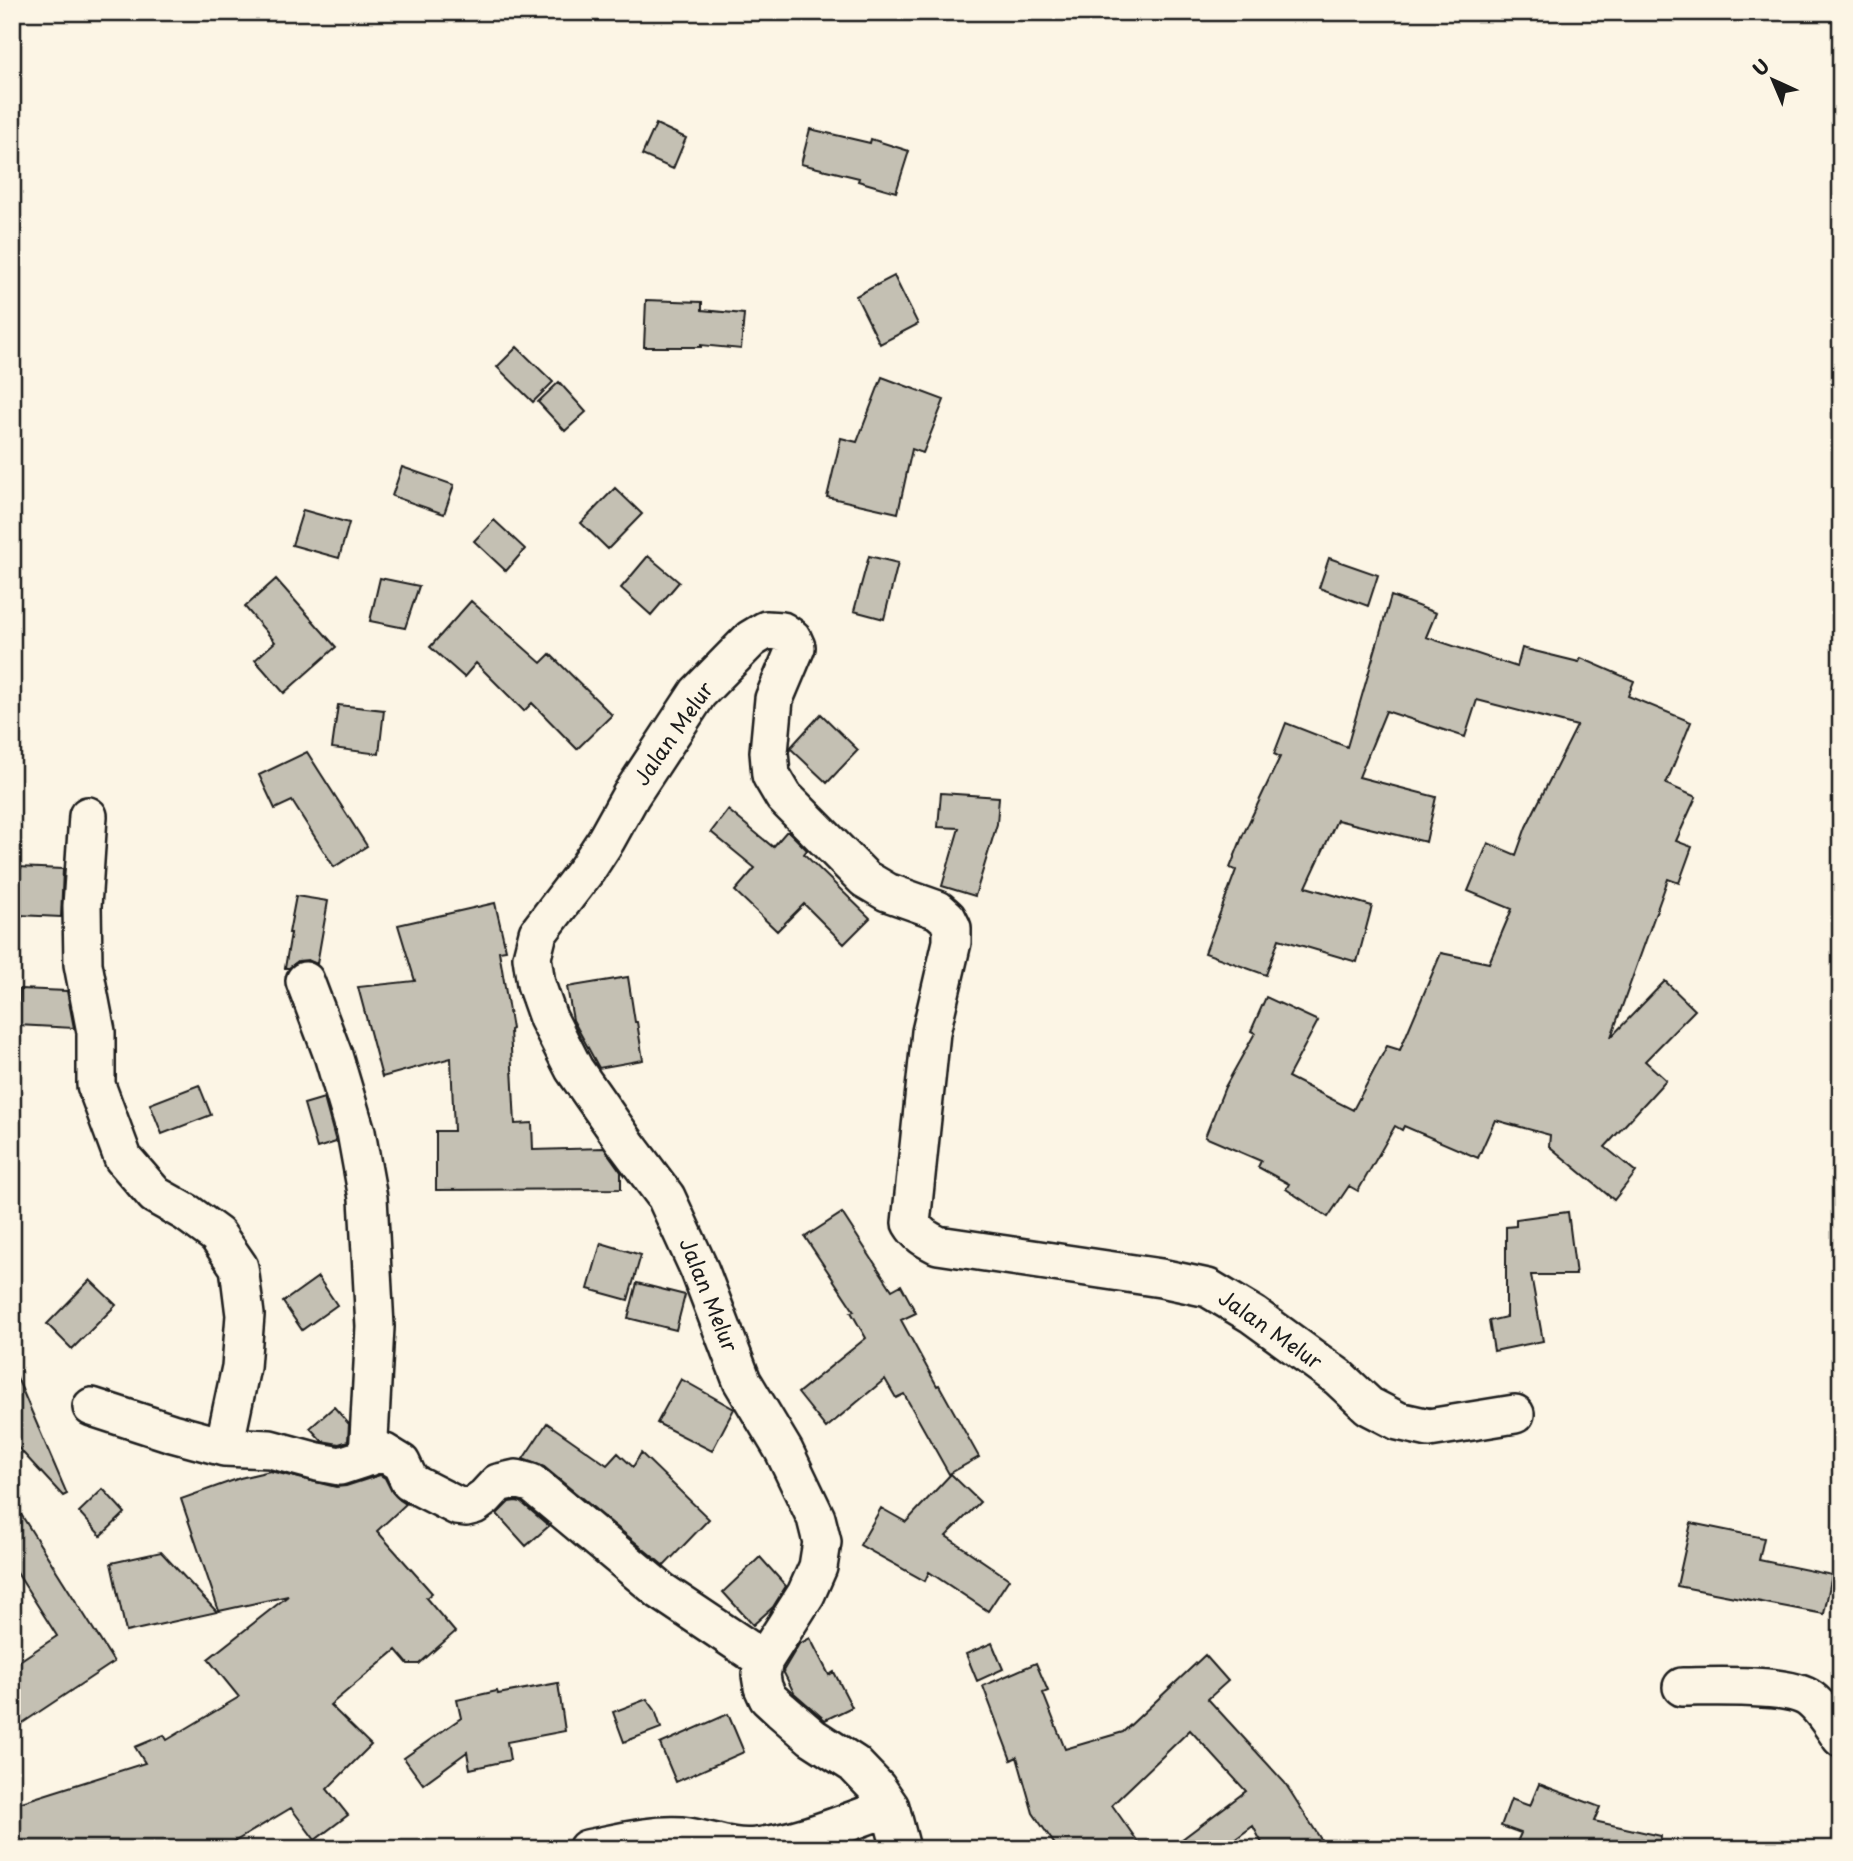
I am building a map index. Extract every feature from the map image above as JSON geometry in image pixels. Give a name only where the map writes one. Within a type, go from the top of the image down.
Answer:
[{"type":"street","name":"Jalan Melur","points":[[764,1660],[806,1594],[818,1567],[822,1542],[816,1518],[784,1451],[742,1381],[700,1271],[666,1196],[574,1069],[548,1018],[536,984],[532,957],[538,933],[606,841],[631,795],[698,694],[751,639],[766,630],[782,631],[792,638],[796,647],[774,698],[769,752],[771,775],[784,797],[865,879],[887,892],[938,909],[952,928],[952,942],[931,1032],[911,1223],[916,1231],[938,1245],[1161,1278],[1208,1288],[1253,1315],[1327,1369],[1369,1406],[1398,1421],[1429,1428],[1515,1414]]},
{"type":"street","points":[[88,816],[82,906],[83,964],[96,1032],[96,1085],[123,1158],[155,1195],[187,1213],[217,1235],[239,1267],[245,1315],[241,1367],[224,1447]]},
{"type":"street","points":[[305,981],[333,1055],[352,1119],[369,1198],[375,1327],[368,1457]]},
{"type":"street","points":[[93,1407],[224,1447],[270,1448],[340,1466],[383,1452],[401,1463],[410,1482],[457,1506],[474,1505],[498,1483],[516,1479],[531,1483],[661,1591],[764,1660],[761,1675],[768,1698],[812,1737],[854,1764],[877,1787],[890,1807],[901,1849]]},
{"type":"street","points":[[1682,1687],[1775,1688],[1791,1691],[1835,1714]]},
{"type":"street","points":[[587,1849],[654,1837],[683,1836],[721,1845],[753,1847],[785,1843],[890,1807]]},
{"type":"building","points":[[656,124],[686,138],[673,169],[642,155]]},
{"type":"building","points":[[810,129],[870,143],[871,139],[909,151],[896,192],[858,181],[859,178],[801,164]]},
{"type":"building","points":[[894,276],[918,324],[880,344],[856,296]]},
{"type":"building","points":[[646,300],[702,302],[702,310],[744,314],[741,349],[701,345],[644,347]]},
{"type":"building","points":[[517,347],[553,382],[533,402],[497,367]]},
{"type":"building","points":[[882,377],[944,400],[923,453],[912,449],[898,513],[827,497],[841,438],[857,442]]},
{"type":"building","points":[[559,382],[586,412],[565,431],[538,402]]},
{"type":"building","points":[[402,467],[454,485],[444,514],[392,496]]},
{"type":"building","points":[[615,488],[642,514],[608,549],[581,523]]},
{"type":"building","points":[[303,510],[349,523],[339,558],[292,545]]},
{"type":"building","points":[[494,520],[525,549],[506,571],[474,541]]},
{"type":"building","points":[[648,556],[679,582],[651,615],[621,588]]},
{"type":"building","points":[[869,556],[898,563],[884,619],[854,611]]},
{"type":"building","points":[[1329,558],[1378,575],[1368,606],[1319,588]]},
{"type":"building","points":[[380,578],[419,586],[405,628],[370,621]]},
{"type":"building","points":[[276,579],[336,647],[284,693],[255,660],[275,642],[245,607]]},
{"type":"building","points":[[1391,596],[1436,613],[1426,637],[1517,667],[1522,648],[1579,662],[1581,658],[1634,681],[1628,696],[1691,722],[1666,784],[1696,797],[1676,841],[1692,847],[1679,883],[1668,879],[1611,1037],[1665,981],[1695,1010],[1645,1061],[1666,1080],[1605,1147],[1636,1172],[1614,1200],[1549,1146],[1550,1135],[1495,1120],[1478,1158],[1404,1126],[1402,1130],[1395,1126],[1358,1191],[1349,1186],[1328,1217],[1286,1189],[1289,1184],[1258,1167],[1261,1161],[1205,1137],[1225,1087],[1255,1033],[1251,1031],[1266,997],[1318,1021],[1288,1077],[1353,1110],[1387,1046],[1400,1050],[1441,953],[1489,963],[1512,909],[1468,891],[1488,843],[1516,855],[1526,827],[1577,726],[1477,700],[1465,737],[1386,711],[1359,777],[1436,797],[1426,842],[1337,820],[1306,887],[1372,906],[1357,962],[1279,939],[1266,975],[1205,953],[1236,870],[1230,868],[1280,757],[1274,754],[1286,723],[1347,747]]},
{"type":"building","points":[[471,601],[541,663],[550,654],[612,715],[577,749],[532,703],[524,711],[476,663],[464,677],[430,647]]},
{"type":"building","points":[[338,705],[384,710],[379,754],[332,748]]},
{"type":"building","points":[[821,714],[858,750],[827,783],[790,748]]},
{"type":"building","points":[[307,752],[367,846],[334,867],[292,801],[275,809],[259,775]]},
{"type":"building","points":[[941,793],[999,797],[997,824],[975,896],[942,886],[959,828],[938,827]]},
{"type":"building","points":[[728,810],[773,847],[789,832],[807,850],[804,854],[870,918],[844,944],[804,904],[777,931],[735,891],[755,868],[711,832]]},
{"type":"building","points":[[17,867],[63,869],[61,917],[18,915],[19,900],[15,900]]},
{"type":"building","points":[[296,896],[328,901],[317,964],[308,960],[298,961],[285,968],[289,933]]},
{"type":"building","points":[[495,903],[506,950],[499,951],[512,1029],[515,1124],[532,1123],[533,1150],[604,1148],[621,1172],[621,1189],[436,1190],[436,1131],[454,1131],[451,1058],[382,1077],[358,987],[415,981],[398,925]]},
{"type":"building","points":[[628,977],[643,1060],[599,1068],[573,1020],[567,987]]},
{"type":"building","points":[[20,989],[67,991],[74,1028],[17,1025]]},
{"type":"building","points":[[199,1085],[211,1115],[162,1134],[150,1104]]},
{"type":"building","points":[[324,1098],[336,1142],[317,1148],[304,1104]]},
{"type":"building","points":[[1568,1212],[1576,1275],[1531,1275],[1543,1341],[1494,1351],[1489,1321],[1506,1317],[1506,1227],[1516,1226],[1516,1219]]},
{"type":"building","points":[[842,1213],[892,1290],[901,1285],[916,1313],[901,1320],[979,1457],[949,1474],[904,1394],[896,1398],[885,1379],[826,1428],[798,1393],[866,1338],[851,1312],[854,1311],[805,1237]]},
{"type":"building","points":[[601,1243],[641,1255],[628,1300],[588,1289]]},
{"type":"building","points":[[318,1277],[337,1305],[302,1330],[283,1302]]},
{"type":"building","points":[[90,1280],[116,1305],[72,1349],[47,1324]]},
{"type":"building","points":[[637,1283],[685,1295],[676,1330],[628,1318]]},
{"type":"building","points":[[12,1366],[67,1494],[63,1496],[12,1441]]},
{"type":"building","points":[[681,1379],[734,1409],[712,1451],[657,1423]]},
{"type":"building","points":[[334,1407],[349,1424],[348,1441],[339,1444],[322,1441],[310,1428]]},
{"type":"building","points":[[547,1423],[607,1465],[618,1453],[633,1467],[641,1453],[709,1519],[664,1566],[544,1467],[523,1459]]},
{"type":"building","points":[[270,1471],[336,1487],[380,1475],[385,1478],[392,1492],[406,1504],[377,1531],[432,1593],[426,1598],[455,1632],[419,1664],[408,1664],[396,1650],[330,1705],[371,1745],[327,1789],[348,1815],[315,1840],[291,1808],[222,1849],[12,1849],[12,1805],[145,1763],[135,1747],[164,1735],[167,1740],[239,1697],[208,1659],[288,1596],[219,1611],[181,1499],[240,1478]]},
{"type":"building","points":[[951,1474],[980,1502],[946,1536],[1009,1579],[988,1611],[929,1572],[925,1581],[860,1545],[881,1508],[906,1522]]},
{"type":"building","points":[[103,1489],[125,1513],[101,1536],[79,1512]]},
{"type":"building","points":[[12,1500],[114,1662],[12,1730],[12,1666],[57,1636],[12,1565]]},
{"type":"building","points":[[509,1502],[521,1502],[549,1526],[526,1546],[497,1514]]},
{"type":"building","points":[[1691,1523],[1764,1538],[1759,1560],[1832,1575],[1824,1614],[1677,1586]]},
{"type":"building","points":[[161,1552],[217,1612],[126,1632],[111,1563]]},
{"type":"building","points":[[760,1557],[786,1586],[773,1607],[753,1625],[723,1592]]},
{"type":"building","points":[[810,1638],[829,1675],[834,1672],[852,1707],[825,1720],[794,1693],[783,1671],[799,1644]]},
{"type":"building","points":[[992,1643],[1003,1669],[977,1681],[966,1654]]},
{"type":"building","points":[[1205,1655],[1228,1681],[1208,1699],[1285,1783],[1327,1849],[1265,1849],[1253,1826],[1222,1849],[1169,1849],[1246,1791],[1190,1730],[1112,1805],[1143,1849],[1058,1849],[1033,1813],[1017,1757],[1011,1760],[983,1686],[1036,1663],[1048,1691],[1043,1693],[1065,1749],[1123,1732]]},
{"type":"building","points":[[558,1683],[565,1731],[507,1742],[510,1760],[470,1769],[467,1752],[423,1784],[404,1758],[461,1718],[457,1700],[497,1691],[498,1694]]},
{"type":"building","points":[[647,1699],[655,1710],[661,1728],[624,1742],[613,1712]]},
{"type":"building","points":[[728,1714],[744,1752],[676,1782],[660,1744]]},
{"type":"building","points":[[1539,1784],[1600,1807],[1594,1821],[1661,1836],[1660,1849],[1534,1849],[1517,1842],[1521,1833],[1501,1826],[1511,1799],[1530,1806]]}]
